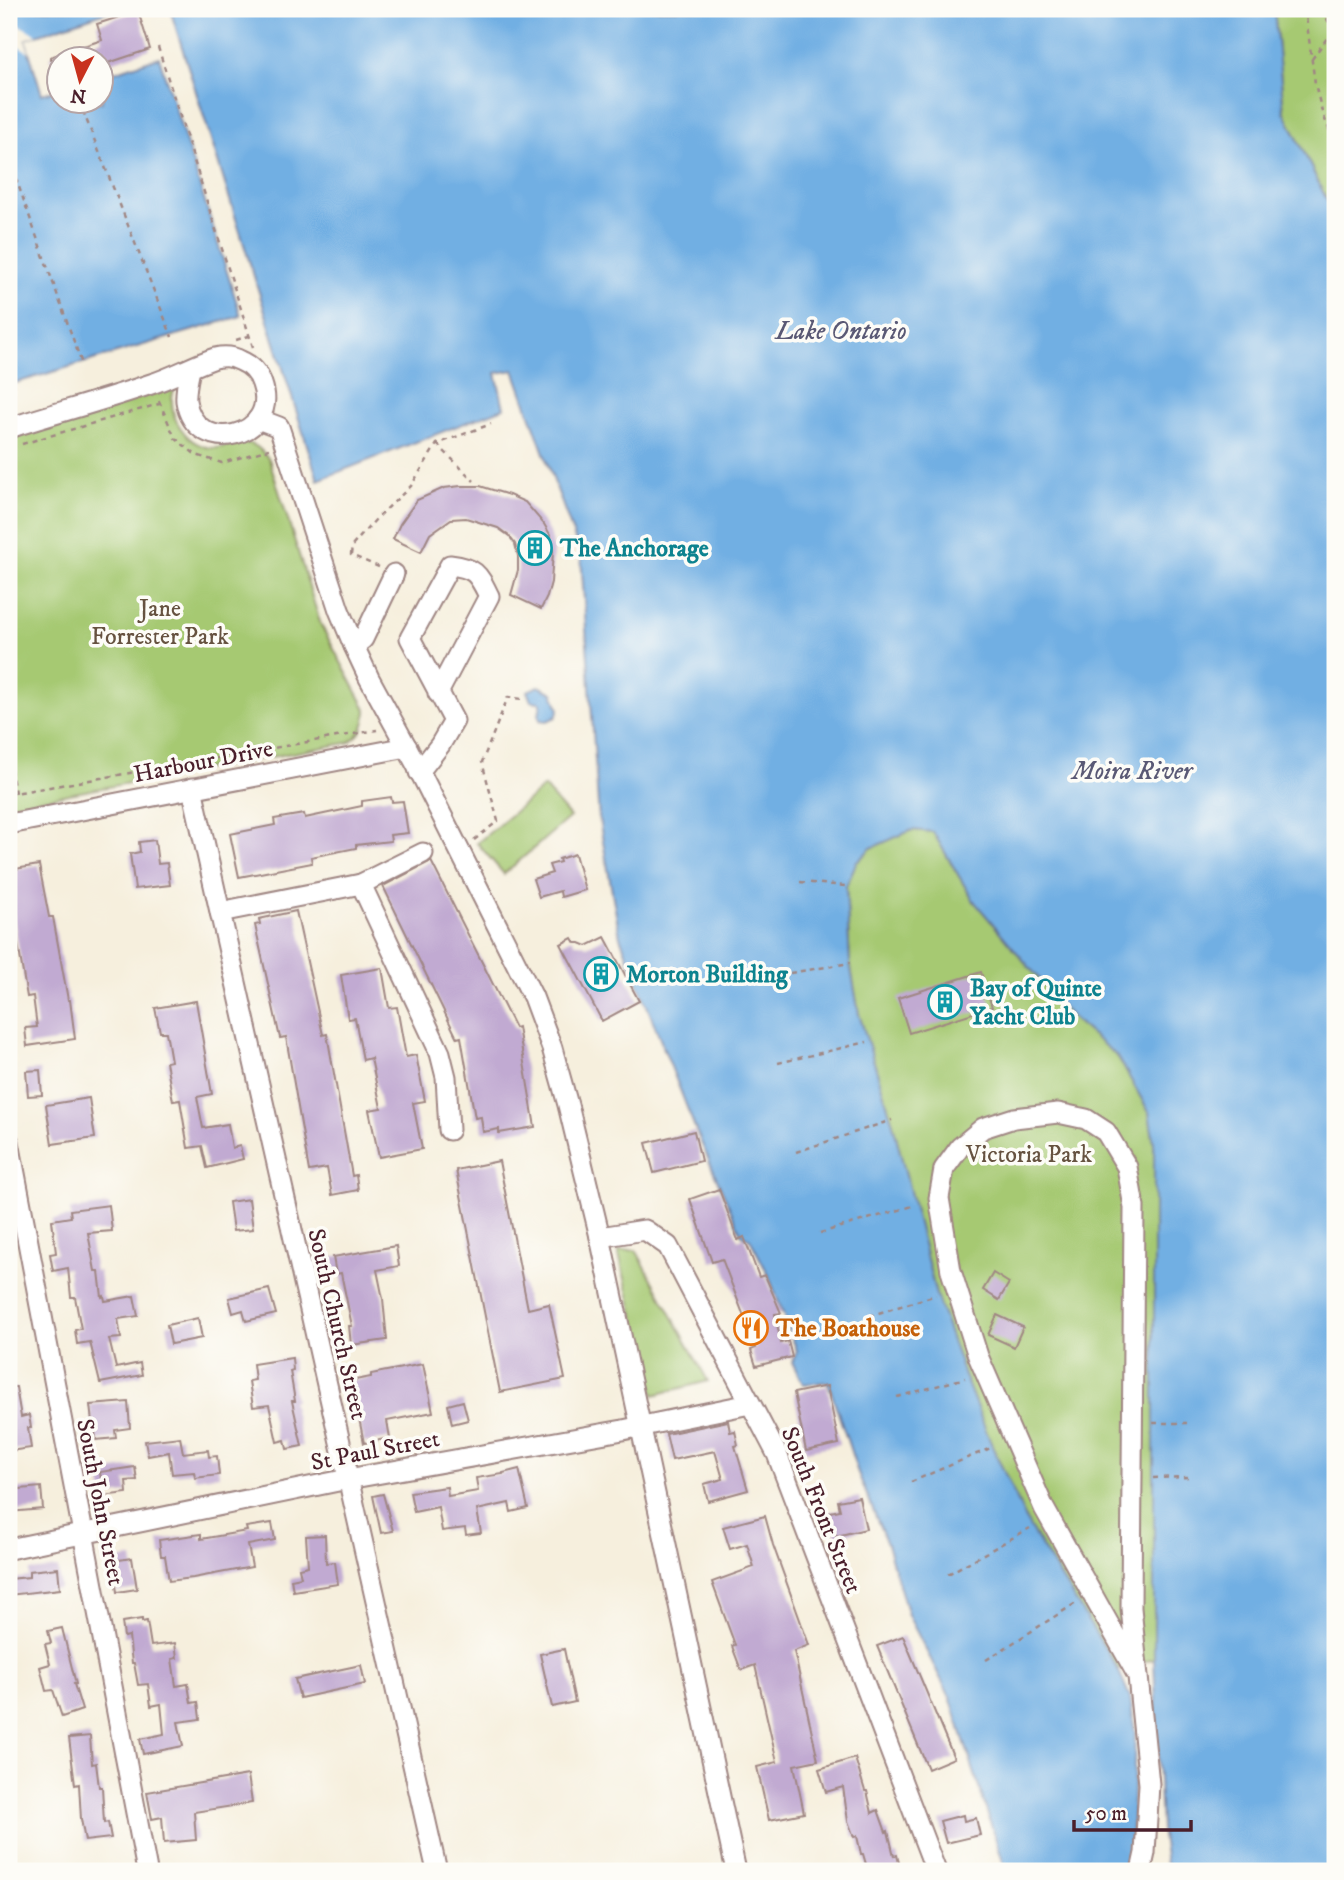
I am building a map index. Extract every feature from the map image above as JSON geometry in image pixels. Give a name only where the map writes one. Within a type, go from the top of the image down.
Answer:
[{"type":"street","points":[[9,428],[153,384],[217,358],[230,357],[253,369],[261,380],[265,393],[264,405],[258,419],[237,435],[222,436],[208,432],[197,424],[189,413],[186,397],[190,369]]},
{"type":"street","points":[[258,419],[279,427],[339,610],[354,646],[533,997],[552,1048],[600,1237],[736,1871]]},
{"type":"street","points":[[419,772],[454,721],[438,693],[410,638],[450,565],[465,567],[477,572],[489,597],[438,693]]},
{"type":"street","points":[[354,646],[363,639],[394,574]]},
{"type":"street","name":"Harbour Drive","points":[[9,824],[407,747]]},
{"type":"street","name":"South Church Street","points":[[192,788],[437,1871]]},
{"type":"street","points":[[220,912],[361,884],[423,853]]},
{"type":"street","points":[[361,884],[440,1053],[446,1077],[449,1129]]},
{"type":"street","points":[[1138,1676],[1044,1508],[978,1356],[951,1271],[939,1198],[944,1169],[960,1147],[983,1128],[1014,1118],[1058,1113],[1086,1119],[1106,1132],[1127,1167],[1134,1207],[1131,1608],[1138,1676],[1149,1784],[1145,1853],[1141,1871]]},
{"type":"street","name":"South John Street","points":[[9,1142],[146,1871]]},
{"type":"street","name":"South Front Street","points":[[600,1237],[645,1230],[667,1246],[777,1454],[936,1871]]},
{"type":"street","name":"St Paul Street","points":[[9,1549],[348,1479],[640,1427],[750,1404]]},
{"type":"path","points":[[1305,9],[1315,84],[1335,144]]},
{"type":"path","points":[[1312,59],[1335,28],[1328,21],[1323,9]]},
{"type":"path","points":[[158,47],[250,336]]},
{"type":"path","points":[[85,116],[172,337]]},
{"type":"path","points":[[9,159],[82,364]]},
{"type":"path","points":[[21,444],[159,404]]},
{"type":"path","points":[[394,574],[351,555],[352,546],[411,486],[437,444],[491,424]]},
{"type":"path","points":[[437,444],[474,481]]},
{"type":"path","points":[[459,852],[498,821],[482,762],[508,697],[522,699]]},
{"type":"path","points":[[9,794],[377,730]]},
{"type":"path","points":[[9,759],[15,793]]},
{"type":"path","points":[[800,881],[846,886]]},
{"type":"path","points":[[789,973],[850,963]]},
{"type":"path","points":[[778,1063],[867,1042]]},
{"type":"path","points":[[796,1152],[892,1120]]},
{"type":"path","points":[[820,1233],[913,1206]]},
{"type":"path","points":[[869,1316],[936,1295]]},
{"type":"path","points":[[897,1397],[965,1378]]},
{"type":"path","points":[[1153,1423],[1187,1423]]},
{"type":"path","points":[[911,1482],[993,1447]]},
{"type":"path","points":[[1153,1478],[1188,1478]]},
{"type":"path","points":[[948,1574],[1030,1528]]},
{"type":"path","points":[[986,1660],[1076,1603]]},
{"type":"green space","points":[[1274,9],[1335,9],[1335,217],[1284,111]]},
{"type":"green space","name":"Jane Forrester Park","points":[[176,384],[172,396],[175,417],[184,433],[191,439],[206,447],[215,448],[248,443],[257,447],[269,459],[321,625],[366,709],[364,725],[360,733],[347,743],[9,805],[9,436]]},
{"type":"green space","points":[[544,787],[570,817],[504,874],[477,843]]},
{"type":"green space","name":"Victoria Park","points":[[912,830],[933,832],[973,900],[1071,1017],[1118,1057],[1149,1112],[1154,1144],[1154,1659],[1118,1669],[1030,1528],[993,1448],[965,1378],[936,1295],[892,1120],[859,1014],[850,963],[846,886],[856,863],[871,848]]},
{"type":"green space","points":[[636,1250],[708,1381],[654,1395],[618,1251]]},
{"type":"water","points":[[9,9],[115,9],[25,39],[42,94],[46,93],[46,116],[116,116],[116,71],[159,57],[241,316],[9,385]]},
{"type":"water","points":[[170,9],[1274,9],[1284,111],[1335,217],[1335,1871],[1167,1871],[1161,1829],[1154,1659],[1154,1144],[1149,1112],[1118,1057],[1071,1017],[973,900],[933,832],[912,830],[871,848],[856,863],[846,886],[850,963],[859,1014],[892,1120],[936,1295],[965,1378],[993,1448],[1030,1528],[1118,1669],[1130,1697],[1135,1733],[1131,1867],[1128,1871],[1006,1871],[950,1697],[908,1615],[887,1544],[858,1473],[828,1382],[803,1384],[792,1362],[797,1351],[768,1274],[750,1239],[741,1234],[697,1133],[620,937],[599,819],[581,556],[514,370],[496,373],[504,408],[318,480]]},
{"type":"water","points":[[539,686],[553,693],[559,709],[556,717],[547,721],[540,720],[541,704],[531,701],[527,691]]},
{"type":"pier","points":[[9,20],[38,35],[25,39],[29,52],[9,41]]},
{"type":"building","points":[[138,11],[150,49],[116,60],[116,46],[84,46],[102,40],[97,24]]},
{"type":"building","name":"The Anchorage","points":[[480,486],[525,502],[544,524],[551,536],[553,551],[551,582],[541,609],[511,595],[518,570],[518,556],[515,544],[498,528],[466,518],[451,519],[430,534],[421,552],[393,539],[417,500],[444,488]]},
{"type":"building","points":[[391,797],[392,802],[403,801],[408,833],[390,835],[391,841],[356,845],[356,848],[311,857],[312,863],[239,877],[230,834],[275,825],[274,819],[304,814],[305,818],[362,806],[362,801]]},
{"type":"building","points":[[155,840],[158,864],[167,863],[170,885],[135,889],[130,854],[140,852],[139,842]]},
{"type":"building","points":[[575,854],[585,890],[561,897],[560,891],[539,897],[533,879],[552,873],[549,865]]},
{"type":"building","points":[[431,861],[515,1028],[518,1027],[535,1127],[499,1133],[499,1129],[483,1132],[481,1117],[475,1118],[461,1037],[457,1038],[383,886]]},
{"type":"building","points":[[39,865],[49,917],[53,917],[75,1039],[27,1046],[25,1028],[37,1027],[33,996],[27,997],[11,914],[9,870]]},
{"type":"building","points":[[296,911],[323,1035],[327,1034],[352,1176],[356,1175],[358,1190],[332,1195],[327,1168],[309,1171],[286,1037],[280,1038],[255,925],[260,924],[259,919]]},
{"type":"building","name":"Morton Building","points":[[605,937],[639,1001],[602,1021],[561,944],[572,938],[575,943],[587,946]]},
{"type":"building","points":[[382,968],[389,1008],[397,1007],[406,1057],[416,1055],[425,1101],[413,1103],[422,1149],[379,1157],[369,1110],[381,1108],[371,1058],[363,1060],[355,1018],[348,1019],[341,975]]},
{"type":"building","name":"Bay of Quinte Yacht Club","points":[[981,972],[992,1007],[909,1033],[898,998]]},
{"type":"building","points":[[196,1001],[212,1094],[197,1097],[203,1128],[228,1124],[232,1148],[240,1146],[243,1159],[207,1168],[202,1146],[188,1148],[180,1100],[173,1101],[166,1062],[171,1061],[166,1032],[160,1032],[155,1008]]},
{"type":"building","points":[[40,1070],[42,1095],[28,1096],[26,1071]]},
{"type":"building","points":[[89,1098],[95,1138],[52,1144],[46,1105]]},
{"type":"building","points":[[694,1131],[701,1161],[654,1173],[646,1143]]},
{"type":"building","points":[[499,1161],[528,1309],[549,1304],[565,1379],[500,1392],[456,1170]]},
{"type":"building","points":[[719,1189],[738,1240],[744,1237],[759,1277],[765,1275],[781,1313],[775,1314],[781,1343],[788,1341],[792,1357],[756,1366],[751,1350],[756,1348],[722,1259],[712,1262],[690,1199]]},
{"type":"building","points":[[249,1199],[253,1229],[233,1231],[229,1202]]},
{"type":"building","points":[[109,1205],[112,1231],[88,1233],[95,1271],[99,1271],[102,1297],[104,1296],[105,1301],[134,1296],[138,1316],[118,1319],[121,1338],[109,1339],[116,1368],[140,1363],[142,1375],[100,1383],[90,1342],[77,1344],[75,1330],[81,1329],[75,1297],[71,1297],[68,1268],[53,1271],[50,1254],[56,1253],[52,1220],[71,1217],[70,1210]]},
{"type":"building","points":[[396,1246],[399,1266],[377,1270],[387,1340],[351,1345],[349,1326],[352,1326],[341,1273],[336,1274],[333,1257]]},
{"type":"building","points":[[993,1273],[1009,1283],[999,1300],[983,1290]]},
{"type":"building","points":[[269,1289],[276,1314],[246,1321],[243,1310],[233,1313],[229,1298]]},
{"type":"building","points":[[997,1315],[1023,1327],[1014,1347],[988,1335]]},
{"type":"building","points":[[198,1318],[202,1338],[171,1344],[167,1325]]},
{"type":"building","points":[[292,1358],[293,1370],[290,1371],[295,1401],[292,1401],[302,1446],[287,1449],[285,1440],[277,1442],[269,1405],[253,1407],[249,1381],[255,1380],[253,1364]]},
{"type":"building","points":[[423,1364],[433,1412],[387,1421],[390,1438],[364,1443],[350,1381]]},
{"type":"building","points":[[827,1386],[839,1444],[806,1451],[794,1393]]},
{"type":"building","points":[[9,1387],[16,1387],[21,1417],[29,1415],[31,1448],[9,1451]]},
{"type":"building","points":[[463,1401],[468,1420],[452,1424],[448,1405]]},
{"type":"building","points":[[128,1402],[130,1428],[115,1430],[116,1438],[96,1440],[90,1405]]},
{"type":"building","points":[[728,1421],[730,1432],[735,1431],[738,1445],[735,1446],[748,1490],[708,1501],[704,1484],[723,1479],[715,1451],[672,1460],[666,1434]]},
{"type":"building","points":[[180,1437],[183,1453],[208,1450],[209,1457],[217,1456],[219,1475],[195,1478],[194,1472],[172,1474],[169,1452],[148,1456],[145,1441]]},
{"type":"building","points":[[135,1467],[137,1480],[126,1481],[127,1493],[103,1496],[100,1472]]},
{"type":"building","points":[[519,1469],[528,1508],[511,1512],[509,1503],[477,1510],[481,1533],[466,1535],[465,1528],[442,1531],[438,1507],[414,1512],[410,1492],[447,1487],[448,1496],[478,1491],[476,1478]]},
{"type":"building","points":[[41,1487],[43,1509],[9,1512],[9,1490]]},
{"type":"building","points":[[383,1494],[393,1531],[381,1533],[373,1496]]},
{"type":"building","points":[[859,1497],[866,1529],[836,1536],[833,1526],[829,1527],[825,1513],[840,1510],[838,1501]]},
{"type":"building","points":[[765,1516],[809,1645],[794,1651],[818,1760],[794,1765],[804,1813],[769,1820],[757,1767],[777,1762],[755,1665],[741,1670],[732,1646],[735,1645],[712,1582],[754,1567],[747,1544],[730,1549],[723,1527]]},
{"type":"building","points":[[272,1523],[275,1540],[248,1545],[252,1567],[169,1581],[159,1540],[201,1534],[201,1539],[247,1531],[246,1527]]},
{"type":"building","points":[[325,1535],[326,1563],[335,1562],[338,1584],[293,1591],[291,1579],[301,1577],[299,1568],[308,1566],[306,1536]]},
{"type":"building","points":[[132,1558],[137,1589],[117,1592],[112,1561]]},
{"type":"building","points":[[58,1568],[60,1589],[9,1595],[9,1579],[29,1577],[29,1571]]},
{"type":"building","points":[[142,1619],[142,1622],[147,1621],[151,1646],[175,1643],[177,1658],[172,1659],[176,1686],[188,1684],[191,1703],[198,1702],[200,1719],[178,1722],[183,1746],[143,1754],[140,1739],[164,1734],[161,1704],[151,1706],[148,1684],[138,1685],[129,1636],[124,1637],[122,1622]]},
{"type":"building","points":[[62,1628],[82,1710],[62,1717],[53,1690],[46,1691],[40,1667],[50,1664],[45,1644],[51,1643],[48,1631]]},
{"type":"building","points":[[903,1636],[954,1758],[928,1769],[877,1646]]},
{"type":"building","points":[[564,1649],[575,1702],[552,1707],[540,1654]]},
{"type":"building","points":[[361,1665],[365,1684],[300,1698],[295,1679]]},
{"type":"building","points":[[90,1736],[92,1764],[96,1763],[99,1787],[102,1787],[104,1823],[108,1822],[111,1838],[85,1841],[79,1784],[75,1785],[69,1738]]},
{"type":"building","points":[[855,1758],[872,1813],[878,1810],[901,1871],[868,1871],[857,1836],[854,1837],[848,1821],[843,1787],[826,1792],[819,1769]]},
{"type":"building","points":[[248,1775],[252,1803],[194,1812],[196,1840],[164,1843],[162,1817],[152,1819],[147,1792]]},
{"type":"building","points":[[963,1815],[964,1821],[976,1818],[980,1835],[946,1843],[940,1821]]},
{"type":"place","name":"The Anchorage","points":[[535,548]]},
{"type":"place","name":"Morton Building","points":[[601,974]]},
{"type":"place","name":"Bay of Quinte Yacht Club","points":[[945,1002]]},
{"type":"place","name":"The Boathouse","points":[[751,1328]]},
{"type":"water label","name":"Lake Ontario","points":[[841,330]]},
{"type":"water label","name":"Moira River","points":[[1132,770]]}]
